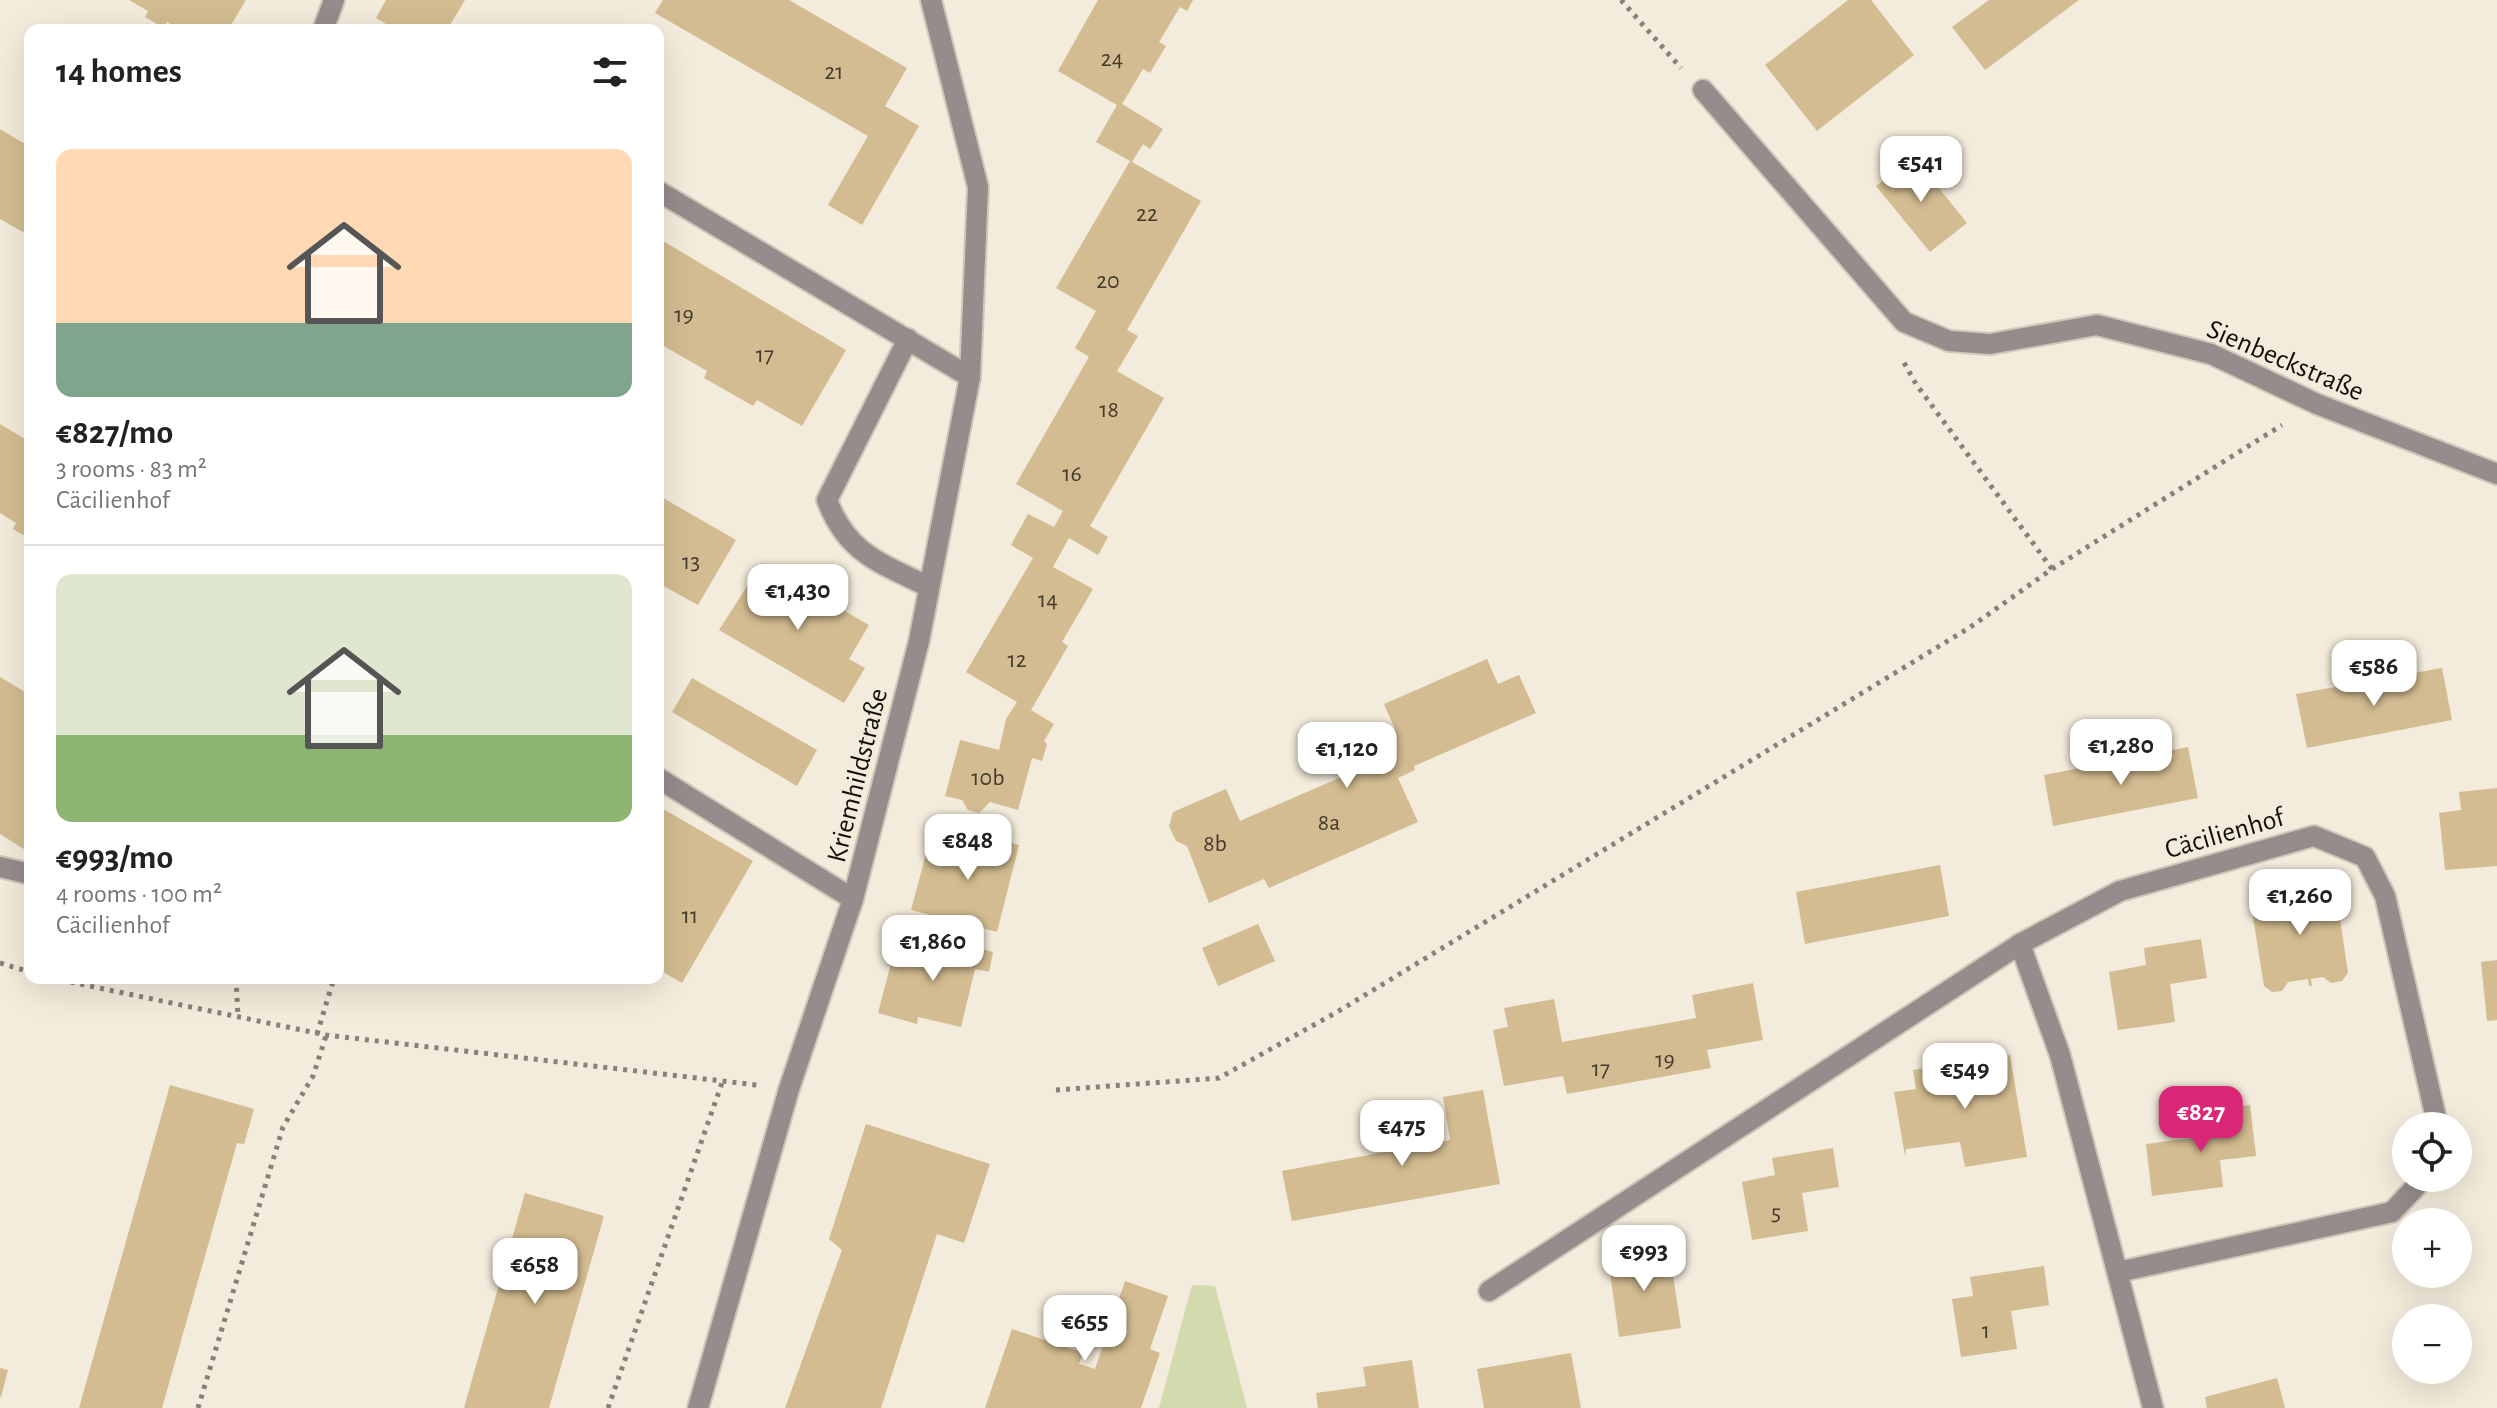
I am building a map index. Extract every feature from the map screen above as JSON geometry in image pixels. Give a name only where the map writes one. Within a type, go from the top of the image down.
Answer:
[{"type":"street","points":[[325,24],[334,0]]},
{"type":"street","name":"Kriemhildstraße","points":[[698,1408],[789,1089],[853,899],[929,587],[970,377],[978,187],[931,0]]},
{"type":"street","name":"Sienbeckstraße","points":[[1703,90],[1904,322],[1949,341],[1990,344],[2097,325],[2211,354],[2317,404],[2497,474]]},
{"type":"street","points":[[664,195],[970,377]]},
{"type":"street","points":[[908,339],[827,500],[838,528],[867,556],[929,587]]},
{"type":"street","points":[[664,782],[853,899]]},
{"type":"street","name":"Cäcilienhof","points":[[1489,1291],[2020,944],[2120,891],[2314,836],[2365,857],[2385,896],[2435,1112]]},
{"type":"street","points":[[0,867],[24,873]]},
{"type":"street","points":[[2020,944],[2060,1055],[2153,1408]]},
{"type":"street","points":[[2118,1272],[2392,1212],[2411,1192]]},
{"type":"path","points":[[1621,0],[1703,90]]},
{"type":"path","points":[[1904,322],[1902,358],[1916,384],[2052,569]]},
{"type":"path","points":[[1056,1090],[1219,1078],[1337,1012],[1943,644],[2052,569],[2317,404]]},
{"type":"path","points":[[0,963],[24,970]]},
{"type":"path","points":[[80,984],[317,1034],[789,1089]]},
{"type":"path","points":[[236,984],[238,1017]]},
{"type":"path","points":[[317,1034],[332,984]]},
{"type":"path","points":[[198,1408],[283,1127],[313,1076],[326,1035]]},
{"type":"path","points":[[608,1408],[723,1080]]},
{"type":"green space","points":[[1192,1285],[1215,1286],[1247,1408],[1159,1408]]},
{"type":"building","points":[[129,0],[246,0],[232,24],[157,24],[145,17],[148,11]]},
{"type":"building","points":[[386,0],[465,0],[451,24],[386,24],[376,18]]},
{"type":"building","points":[[663,0],[789,0],[907,68],[885,106],[919,126],[862,225],[828,205],[868,136],[655,13]]},
{"type":"building","points":[[1098,0],[1193,0],[1187,11],[1180,7],[1159,42],[1166,46],[1150,73],[1143,69],[1122,104],[1163,129],[1150,149],[1143,144],[1132,162],[1201,201],[1127,330],[1138,336],[1117,371],[1164,398],[1090,526],[1108,537],[1098,555],[1069,538],[1053,567],[1093,589],[1062,642],[1068,646],[1031,710],[1054,724],[1044,741],[1047,744],[1042,761],[1032,758],[1018,810],[990,802],[979,813],[968,810],[962,800],[945,796],[960,740],[999,750],[1006,719],[1017,702],[966,672],[1033,558],[1011,545],[1028,514],[1054,527],[1063,511],[1016,484],[1089,357],[1075,348],[1096,311],[1056,288],[1130,161],[1096,142],[1117,105],[1058,71]]},
{"type":"building","points":[[1848,0],[1871,0],[1914,55],[1817,131],[1765,65]]},
{"type":"building","points":[[1989,0],[2079,0],[1985,70],[1952,27]]},
{"type":"building","points":[[0,129],[24,143],[24,233],[0,219]]},
{"type":"building","points":[[1913,156],[1967,223],[1930,252],[1876,186]]},
{"type":"building","points":[[664,242],[846,350],[802,426],[757,400],[753,406],[704,378],[707,371],[664,346]]},
{"type":"building","points":[[0,424],[24,438],[24,535],[13,529],[16,523],[0,513]]},
{"type":"building","points":[[664,498],[736,540],[698,605],[664,586]]},
{"type":"building","points":[[762,563],[869,625],[849,659],[865,668],[844,703],[719,630]]},
{"type":"building","points":[[1487,659],[1498,684],[1519,675],[1536,713],[1414,766],[1415,770],[1398,778],[1418,822],[1269,888],[1264,879],[1209,903],[1187,846],[1176,841],[1169,826],[1173,812],[1226,789],[1240,821],[1387,757],[1378,736],[1395,729],[1384,704]]},
{"type":"building","points":[[2442,668],[2452,720],[2307,748],[2296,694]]},
{"type":"building","points":[[0,677],[24,691],[24,849],[0,834]]},
{"type":"building","points":[[692,678],[817,750],[797,786],[672,712]]},
{"type":"building","points":[[2188,747],[2198,798],[2053,826],[2044,775]]},
{"type":"building","points":[[2497,788],[2497,866],[2445,870],[2439,813],[2461,810],[2459,792]]},
{"type":"building","points":[[664,809],[753,861],[682,983],[664,972]]},
{"type":"building","points":[[962,830],[1019,845],[997,932],[911,910],[927,850],[954,857]]},
{"type":"building","points":[[1940,865],[1949,916],[1805,944],[1796,892]]},
{"type":"building","points":[[2319,885],[2324,890],[2330,889],[2337,899],[2348,973],[2342,981],[2331,983],[2323,977],[2311,979],[2312,986],[2309,986],[2308,979],[2288,982],[2282,991],[2272,992],[2264,986],[2251,905],[2276,892]]},
{"type":"building","points":[[1258,924],[1275,961],[1218,986],[1202,948]]},
{"type":"building","points":[[935,937],[993,952],[989,972],[975,969],[961,1027],[918,1017],[917,1024],[878,1013],[895,948],[929,957]]},
{"type":"building","points":[[2201,939],[2207,978],[2170,984],[2175,1022],[2118,1030],[2109,972],[2146,965],[2144,948]]},
{"type":"building","points":[[2497,960],[2497,1020],[2487,1021],[2481,962]]},
{"type":"building","points":[[1753,983],[1763,1040],[1707,1050],[1711,1068],[1567,1094],[1563,1076],[1504,1086],[1493,1030],[1508,1027],[1504,1008],[1554,999],[1562,1042],[1696,1018],[1692,995]]},
{"type":"building","points":[[2010,1055],[2027,1157],[1965,1167],[1960,1142],[1906,1149],[1905,1156],[1894,1092],[1916,1089],[1913,1070]]},
{"type":"building","points":[[170,1085],[254,1109],[244,1144],[237,1143],[162,1408],[79,1408]]},
{"type":"building","points":[[1483,1090],[1500,1184],[1292,1221],[1282,1171],[1450,1140],[1443,1097]]},
{"type":"building","points":[[2250,1105],[2256,1156],[2220,1160],[2223,1187],[2152,1196],[2146,1144],[2214,1135],[2211,1110]]},
{"type":"building","points":[[866,1124],[990,1164],[964,1243],[937,1234],[881,1408],[785,1408],[842,1250],[829,1239]]},
{"type":"building","points":[[1833,1148],[1839,1187],[1802,1193],[1808,1231],[1752,1240],[1742,1182],[1775,1175],[1772,1158]]},
{"type":"building","points":[[525,1193],[604,1216],[549,1408],[464,1408]]},
{"type":"building","points":[[1669,1249],[1681,1328],[1619,1337],[1608,1258]]},
{"type":"building","points":[[2044,1266],[2049,1305],[2011,1311],[2017,1349],[1961,1357],[1952,1299],[1973,1296],[1970,1277]]},
{"type":"building","points":[[1125,1281],[1168,1296],[1150,1349],[1160,1353],[1141,1408],[985,1408],[1012,1329],[1083,1353],[1079,1364],[1095,1369]]},
{"type":"building","points":[[1571,1353],[1581,1408],[1484,1408],[1477,1369]]},
{"type":"building","points":[[1412,1360],[1419,1408],[1318,1408],[1316,1393],[1366,1386],[1363,1367]]},
{"type":"building","points":[[0,1368],[8,1370],[1,1397],[0,1397]]},
{"type":"building","points":[[2277,1378],[2285,1408],[2207,1408],[2205,1397]]}]
